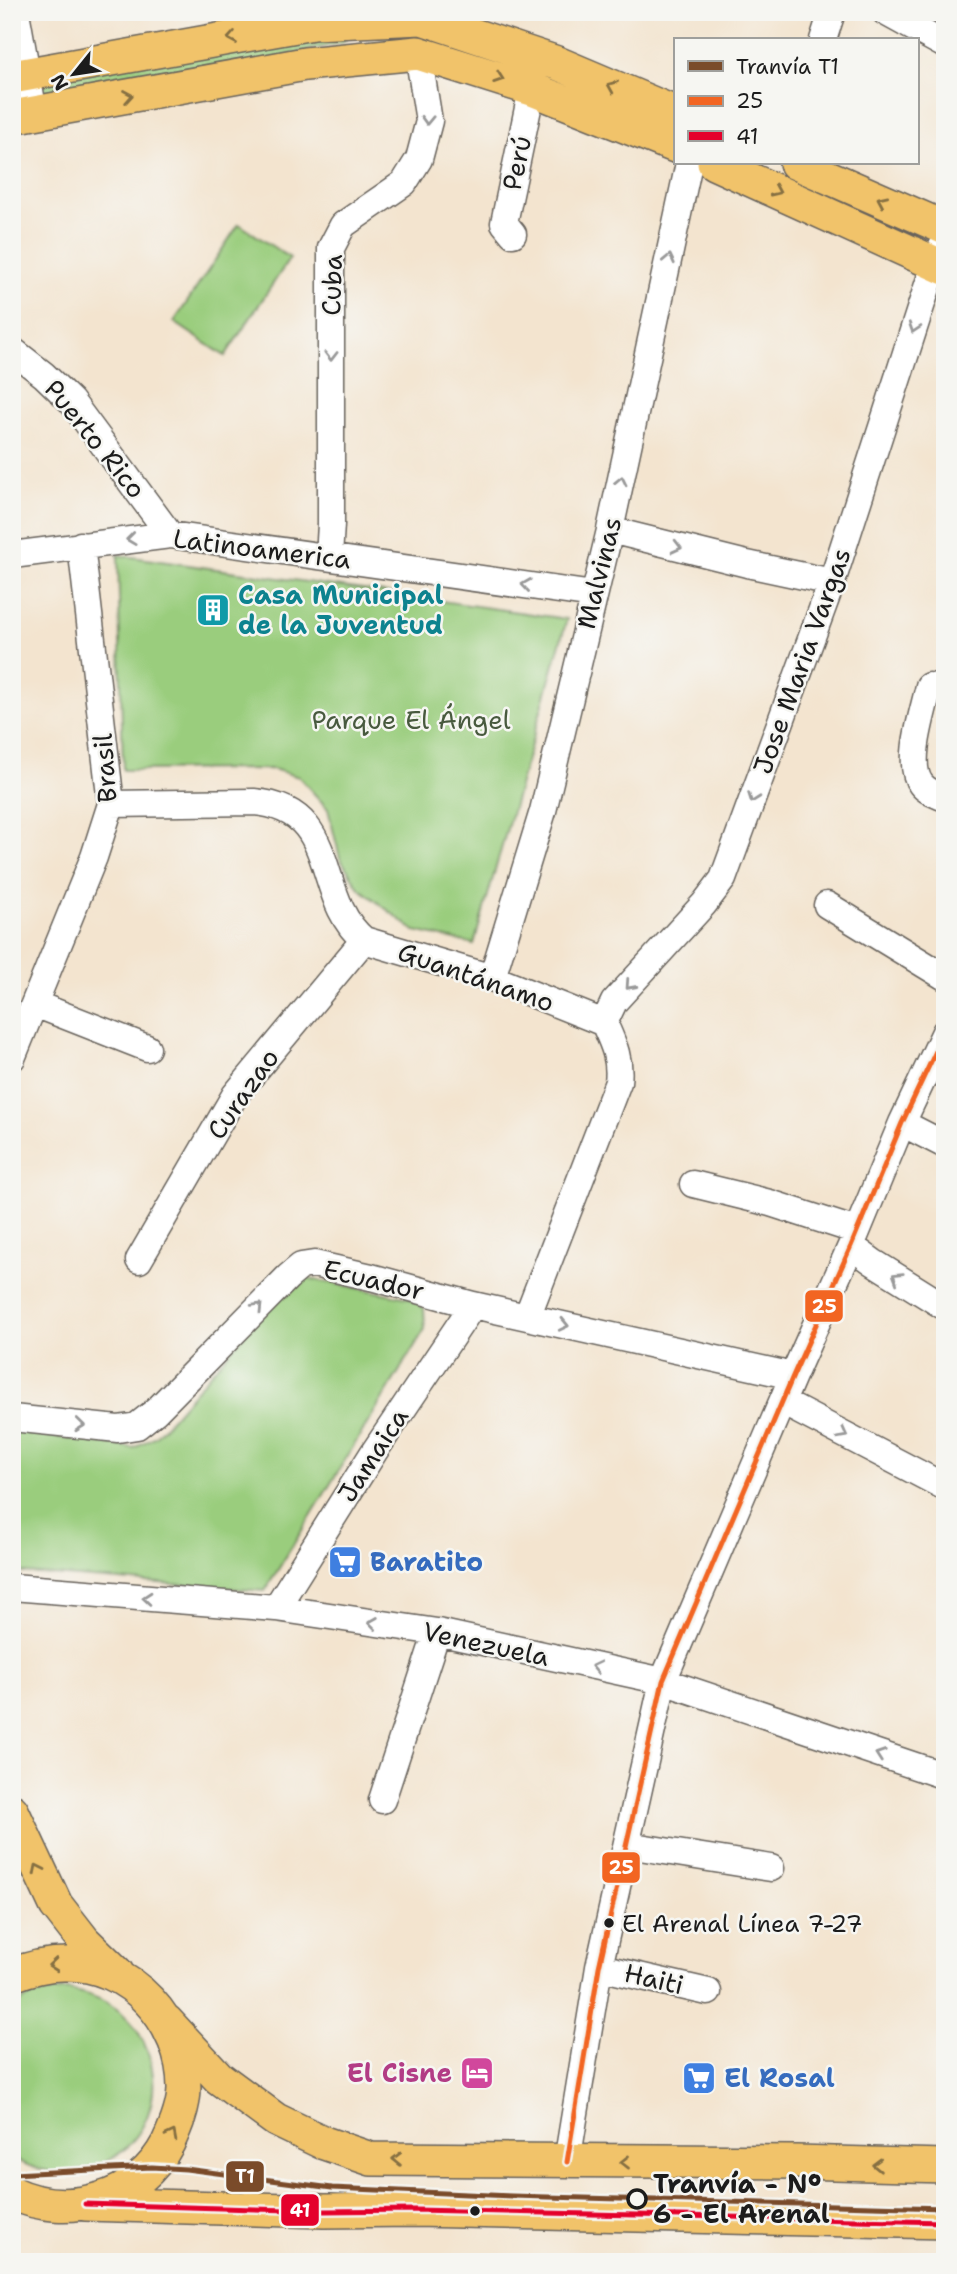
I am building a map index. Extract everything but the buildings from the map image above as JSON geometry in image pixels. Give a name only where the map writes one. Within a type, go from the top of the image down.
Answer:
[{"type":"main road","points":[[20,76],[315,18],[419,14],[557,63],[674,113]]},
{"type":"main road","points":[[418,53],[419,14]]},
{"type":"main road","points":[[23,115],[305,64],[418,53],[532,89],[674,146]]},
{"type":"main road","points":[[716,164],[942,257]]},
{"type":"main road","points":[[798,164],[945,228]]},
{"type":"main road","points":[[12,1811],[56,1905],[84,1941],[147,1998],[219,2078],[276,2120],[324,2143],[372,2159],[797,2162],[945,2166]]},
{"type":"main road","points":[[12,1975],[36,1966],[66,1963],[96,1968],[124,1980]]},
{"type":"main road","points":[[85,2204],[110,2197],[133,2184],[162,2155],[178,2123],[184,2088],[180,2053],[166,2021]]},
{"type":"main road","points":[[12,2193],[46,2204]]},
{"type":"main road","points":[[12,2205],[147,2205],[324,2211],[415,2210],[945,2222]]},
{"type":"street","points":[[16,12],[23,115]]},
{"type":"street","points":[[824,38],[832,12]]},
{"type":"street","points":[[885,12],[945,45]]},
{"type":"street","name":"Cuba","points":[[329,557],[331,248],[343,225],[404,183],[419,159],[429,121],[418,53]]},
{"type":"street","name":"Perú","points":[[513,234],[504,223],[532,89]]},
{"type":"street","name":"Malvinas","points":[[492,978],[543,811],[610,530],[689,164]]},
{"type":"street","name":"Jose Maria Vargas","points":[[604,1023],[614,1002],[704,904],[723,879],[832,582],[942,257]]},
{"type":"street","name":"Puerto Rico","points":[[12,350],[44,374],[71,401],[170,535]]},
{"type":"street","points":[[610,530],[832,582]]},
{"type":"street","name":"Latinoamerica","points":[[12,555],[170,535],[594,595]]},
{"type":"street","name":"Brasil","points":[[12,1058],[94,857],[111,804],[81,545]]},
{"type":"street","points":[[929,686],[914,758],[916,776],[922,787],[945,798]]},
{"type":"street","name":"Guantánamo","points":[[111,804],[254,802],[272,803],[288,809],[297,815],[311,833],[344,916],[364,940],[492,978],[604,1023]]},
{"type":"street","points":[[827,905],[945,977]]},
{"type":"street","name":"Curazao","points":[[139,1260],[235,1095],[364,940]]},
{"type":"street","points":[[35,1004],[147,1048]]},
{"type":"street","points":[[527,1317],[618,1082],[620,1067],[617,1052],[604,1023]]},
{"type":"street","points":[[567,2162],[599,1966],[663,1681],[902,1123],[945,1032]]},
{"type":"street","points":[[902,1123],[945,1145]]},
{"type":"street","points":[[693,1184],[771,1203],[854,1238],[873,1262],[945,1307]]},
{"type":"street","name":"Ecuador","points":[[12,1418],[118,1429],[137,1426],[156,1411],[301,1266],[314,1264],[371,1276],[527,1317],[793,1376]]},
{"type":"street","name":"Jamaica","points":[[276,1608],[374,1452],[473,1304]]},
{"type":"street","points":[[782,1402],[945,1487]]},
{"type":"street","name":"Venezuela","points":[[12,1587],[276,1608],[437,1632],[663,1681],[945,1776]]},
{"type":"street","points":[[382,1800],[437,1632]]},
{"type":"street","points":[[627,1845],[771,1868]]},
{"type":"street","name":"Haiti","points":[[599,1966],[708,1992]]},
{"type":"green space","points":[[340,21],[345,42],[34,113],[27,75]]},
{"type":"green space","points":[[239,224],[290,258],[225,356],[174,322]]},
{"type":"green space","name":"Parque El Ángel","points":[[118,555],[567,619],[474,944],[415,931],[359,888],[340,858],[328,809],[299,777],[273,769],[123,770]]},
{"type":"green space","points":[[305,1278],[409,1298],[424,1308],[425,1329],[265,1591],[12,1572],[12,1431],[134,1448],[156,1436],[288,1284]]},
{"type":"green space","points":[[69,1990],[104,2001],[133,2025],[148,2054],[153,2086],[147,2117],[124,2150],[89,2169],[70,2172],[30,2166],[12,2157],[12,2006],[39,1994]]},
{"type":"tram line","name":"T1","points":[[12,2174],[152,2167],[332,2188],[512,2196],[945,2208]]},
{"type":"transit line","name":"25","points":[[567,2162],[599,1967],[663,1681],[902,1123],[945,1032]]},
{"type":"transit line","name":"41","points":[[85,2204],[945,2222]]},
{"type":"place","name":"Casa Municipal de la Juventud","points":[[213,610]]},
{"type":"place","name":"Baratito","points":[[345,1562]]},
{"type":"place","name":"El Arenal Línea 7-27","points":[[609,1923]]},
{"type":"place","name":"El Cisne","points":[[477,2073]]},
{"type":"place","name":"El Rosal","points":[[699,2078]]},
{"type":"place","name":"Tranvía - Nº 6 - El Arenal","points":[[637,2199]]}]
